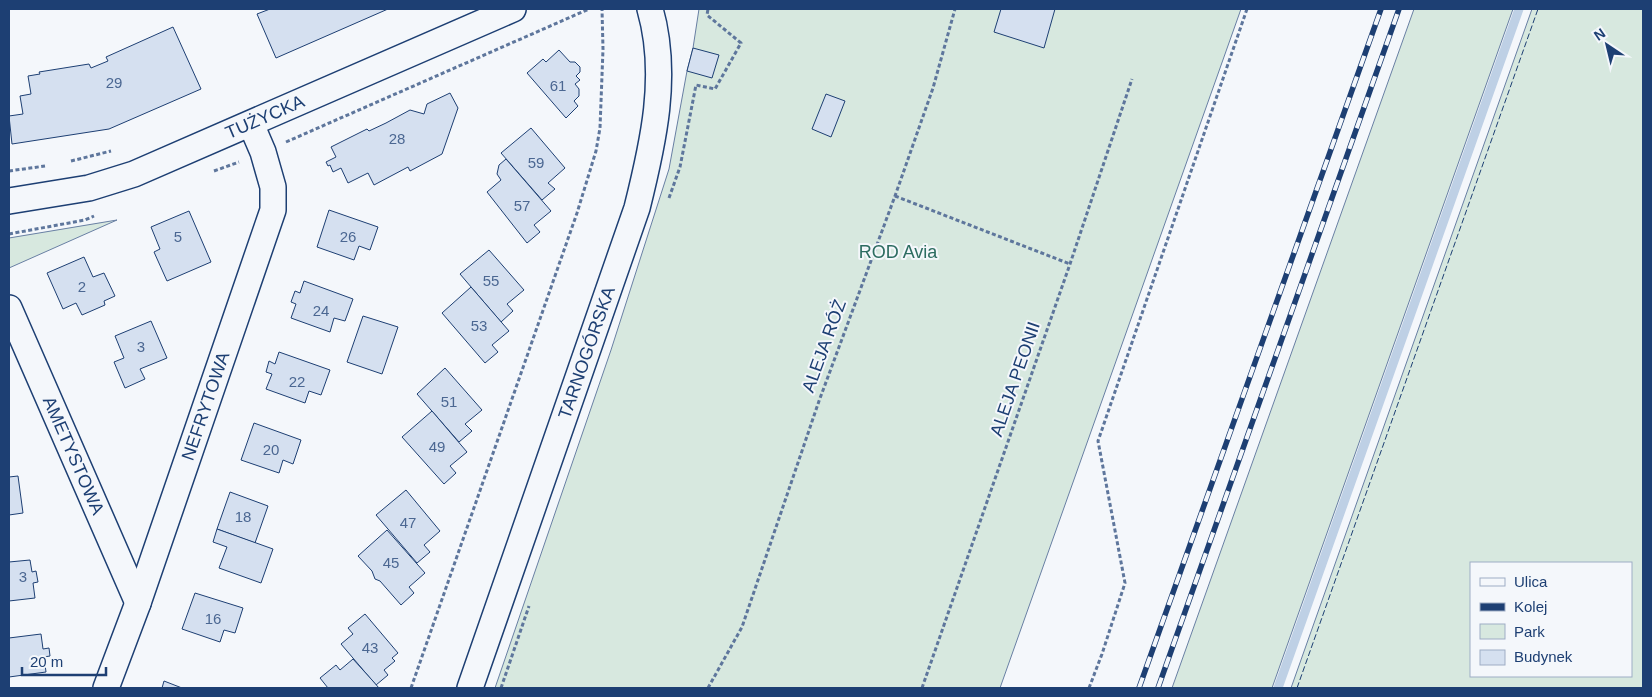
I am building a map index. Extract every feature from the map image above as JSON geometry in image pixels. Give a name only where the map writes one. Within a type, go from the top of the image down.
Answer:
[{"type":"street","name":"TUŻYCKA","points":[[9,202],[89,188],[134,174],[514,9]]},
{"type":"street","name":"TARNOGÓRSKA","points":[[470,688],[637,208],[652,146],[659,90],[656,38],[650,9]]},
{"type":"street","name":"NEFRYTOWA","points":[[106,688],[138,602],[274,210],[273,187],[263,152],[251,124]]},
{"type":"street","name":"AMETYSTOWA","points":[[9,308],[138,602]]},
{"type":"path","points":[[411,688],[574,222],[596,151],[600,128],[603,49],[602,9]]},
{"type":"path","name":"ALEJA RÓŻ","points":[[708,688],[742,627],[819,401],[895,196],[932,88],[955,9]]},
{"type":"path","points":[[1088,688],[1102,654],[1125,583],[1098,441],[1247,9]]},
{"type":"path","name":"ALEJA PEONII","points":[[922,688],[1070,264],[1132,79]]},
{"type":"path","points":[[70,162],[116,149]]},
{"type":"path","points":[[9,171],[52,164]]},
{"type":"path","points":[[895,196],[1070,264]]},
{"type":"green space","name":"ROD Avia","points":[[699,9],[1241,9],[1000,688],[495,688],[611,350],[669,169]]},
{"type":"green space","points":[[1414,9],[1513,9],[1272,688],[1172,688]]},
{"type":"green space","points":[[1532,9],[1643,9],[1643,688],[1291,688]]},
{"type":"green space","points":[[117,220],[9,268],[9,238]]},
{"type":"building","points":[[270,9],[388,9],[276,58],[257,14]]},
{"type":"building","points":[[1001,9],[1055,9],[1044,48],[994,32]]},
{"type":"building","points":[[173,27],[201,89],[109,129],[12,144],[9,116],[23,114],[20,96],[31,94],[28,76],[40,74],[39,72],[89,64],[91,68],[108,61],[106,57]]},
{"type":"building","points":[[693,48],[719,55],[712,78],[687,71]]},
{"type":"building","points":[[559,50],[570,62],[575,62],[580,67],[580,72],[576,76],[580,80],[575,84],[579,89],[579,96],[574,101],[578,106],[566,118],[527,73],[543,59],[546,62]]},
{"type":"building","points":[[450,93],[458,108],[442,154],[410,171],[408,167],[374,185],[368,173],[348,183],[341,168],[333,172],[330,165],[328,166],[326,162],[336,157],[331,147],[367,129],[369,131],[410,110],[424,114],[427,104]]},
{"type":"building","points":[[826,94],[845,101],[831,137],[812,129]]},
{"type":"building","points":[[531,128],[565,168],[548,183],[555,189],[542,200],[501,153]]},
{"type":"building","points":[[506,159],[551,211],[534,225],[540,232],[527,243],[487,192],[501,180],[497,174],[499,165]]},
{"type":"building","points":[[329,210],[378,227],[370,250],[359,246],[354,260],[317,247]]},
{"type":"building","points":[[189,211],[211,262],[167,281],[154,252],[160,249],[151,227]]},
{"type":"building","points":[[489,250],[524,290],[507,304],[513,311],[501,322],[460,274]]},
{"type":"building","points":[[84,257],[93,277],[104,273],[115,296],[104,301],[105,305],[82,315],[76,303],[63,309],[47,273]]},
{"type":"building","points":[[304,281],[353,299],[345,321],[334,318],[330,332],[291,318],[296,304],[291,302],[295,291],[300,293]]},
{"type":"building","points":[[471,287],[509,331],[492,345],[498,352],[485,363],[442,313]]},
{"type":"building","points":[[363,316],[398,327],[382,374],[347,362]]},
{"type":"building","points":[[151,321],[167,358],[140,369],[145,379],[125,388],[114,362],[124,358],[115,336]]},
{"type":"building","points":[[279,352],[330,370],[321,395],[309,391],[305,403],[266,389],[272,374],[266,372],[269,361],[275,364]]},
{"type":"building","points":[[445,368],[482,410],[465,424],[472,431],[459,442],[417,394]]},
{"type":"building","points":[[432,411],[467,452],[450,466],[456,473],[444,484],[402,437]]},
{"type":"building","points":[[254,423],[301,440],[293,464],[283,460],[279,473],[241,460]]},
{"type":"building","points":[[18,476],[23,513],[9,515],[9,477]]},
{"type":"building","points":[[406,490],[440,531],[424,545],[430,552],[417,563],[376,515]]},
{"type":"building","points":[[230,492],[268,506],[255,543],[217,529]]},
{"type":"building","points":[[217,529],[273,549],[261,583],[219,568],[227,547],[213,542]]},
{"type":"building","points":[[387,530],[425,573],[409,587],[414,593],[401,605],[380,581],[375,579],[372,571],[358,556]]},
{"type":"building","points":[[30,560],[32,572],[36,571],[38,582],[33,583],[35,598],[9,601],[9,562]]},
{"type":"building","points":[[195,593],[243,608],[235,633],[224,630],[220,642],[182,629]]},
{"type":"building","points":[[365,614],[398,653],[392,658],[395,661],[384,670],[388,675],[376,685],[341,644],[353,634],[348,628]]},
{"type":"building","points":[[41,634],[43,649],[49,648],[50,656],[44,657],[46,672],[9,677],[9,638]]},
{"type":"building","points":[[353,659],[379,688],[328,688],[320,678],[336,665],[340,670]]},
{"type":"building","points":[[164,681],[182,688],[162,688]]},
{"type":"waterway","points":[[1278,688],[1519,9]]},
{"type":"railway","points":[[1139,688],[1381,9]]},
{"type":"railway","points":[[1158,688],[1399,9]]},
{"type":"fence","points":[[1297,688],[1538,9]]}]
